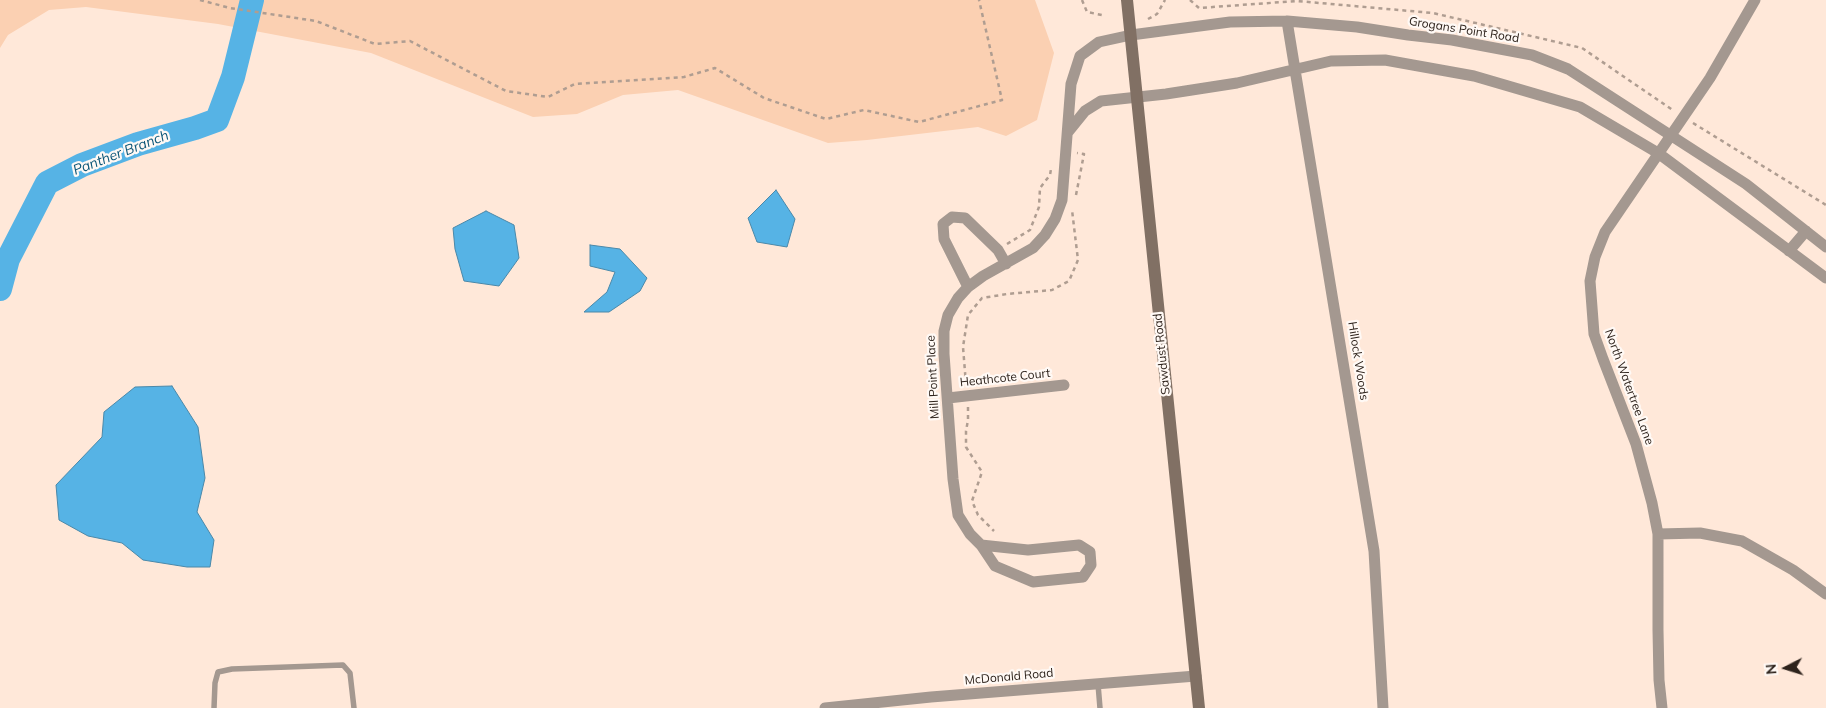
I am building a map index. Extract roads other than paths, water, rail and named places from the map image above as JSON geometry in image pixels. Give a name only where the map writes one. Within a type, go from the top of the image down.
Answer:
[{"type":"street","name":"Sawdust Road","points":[[1127,0],[1199,708]]},
{"type":"street","name":"North Watertree Lane","points":[[1662,708],[1658,663],[1658,534],[1652,503],[1636,444],[1594,334],[1590,281],[1595,257],[1605,232],[1710,78],[1755,0]]},
{"type":"street","name":"Grogans Point Road","points":[[1131,35],[1230,22],[1287,21],[1357,27],[1452,40],[1532,55],[1568,69],[1746,184],[1826,247]]},
{"type":"street","name":"Hillock Woods","points":[[1287,21],[1374,551],[1383,708]]},
{"type":"street","name":"Mill Point Place","points":[[981,545],[1028,550],[1079,545],[1090,552],[1091,565],[1083,577],[1033,582],[995,566],[958,515],[953,479],[944,331],[948,315],[958,298],[968,287],[983,276],[1033,248],[1055,219],[1062,200],[1071,84],[1080,56],[1099,42],[1131,35]]},
{"type":"street","points":[[1068,132],[1085,111],[1101,101],[1136,98],[1236,83],[1294,68],[1331,61],[1386,60],[1474,76],[1580,107],[1658,153],[1826,278]]},
{"type":"street","points":[[968,287],[944,239],[943,224],[952,217],[965,218],[998,250],[1006,264]]},
{"type":"street","points":[[1789,251],[1806,231]]},
{"type":"street","name":"Heathcote Court","points":[[948,398],[1064,385]]},
{"type":"street","points":[[1658,534],[1700,533],[1742,541],[1794,570],[1826,594]]},
{"type":"street","name":"McDonald Road","points":[[825,708],[1196,676]]},
{"type":"lane","points":[[214,708],[215,683],[218,672],[232,669],[343,665],[350,673],[354,708]]},
{"type":"lane","points":[[1098,684],[1100,708]]},
{"type":"water","points":[[776,190],[795,219],[787,247],[757,242],[748,218]]},
{"type":"water","points":[[486,211],[514,225],[519,258],[499,286],[464,281],[455,249],[453,228]]},
{"type":"water","points":[[590,245],[620,249],[647,278],[640,291],[609,312],[584,312],[607,292],[615,272],[590,266]]},
{"type":"water","points":[[172,386],[198,427],[205,478],[197,512],[214,540],[210,567],[187,567],[143,560],[122,543],[88,536],[59,520],[56,485],[102,437],[104,412],[135,387]]},
{"type":"waterway","name":"Panther Branch","points":[[0,289],[8,259],[47,183],[82,165],[138,144],[217,120],[233,77],[252,0]]}]
